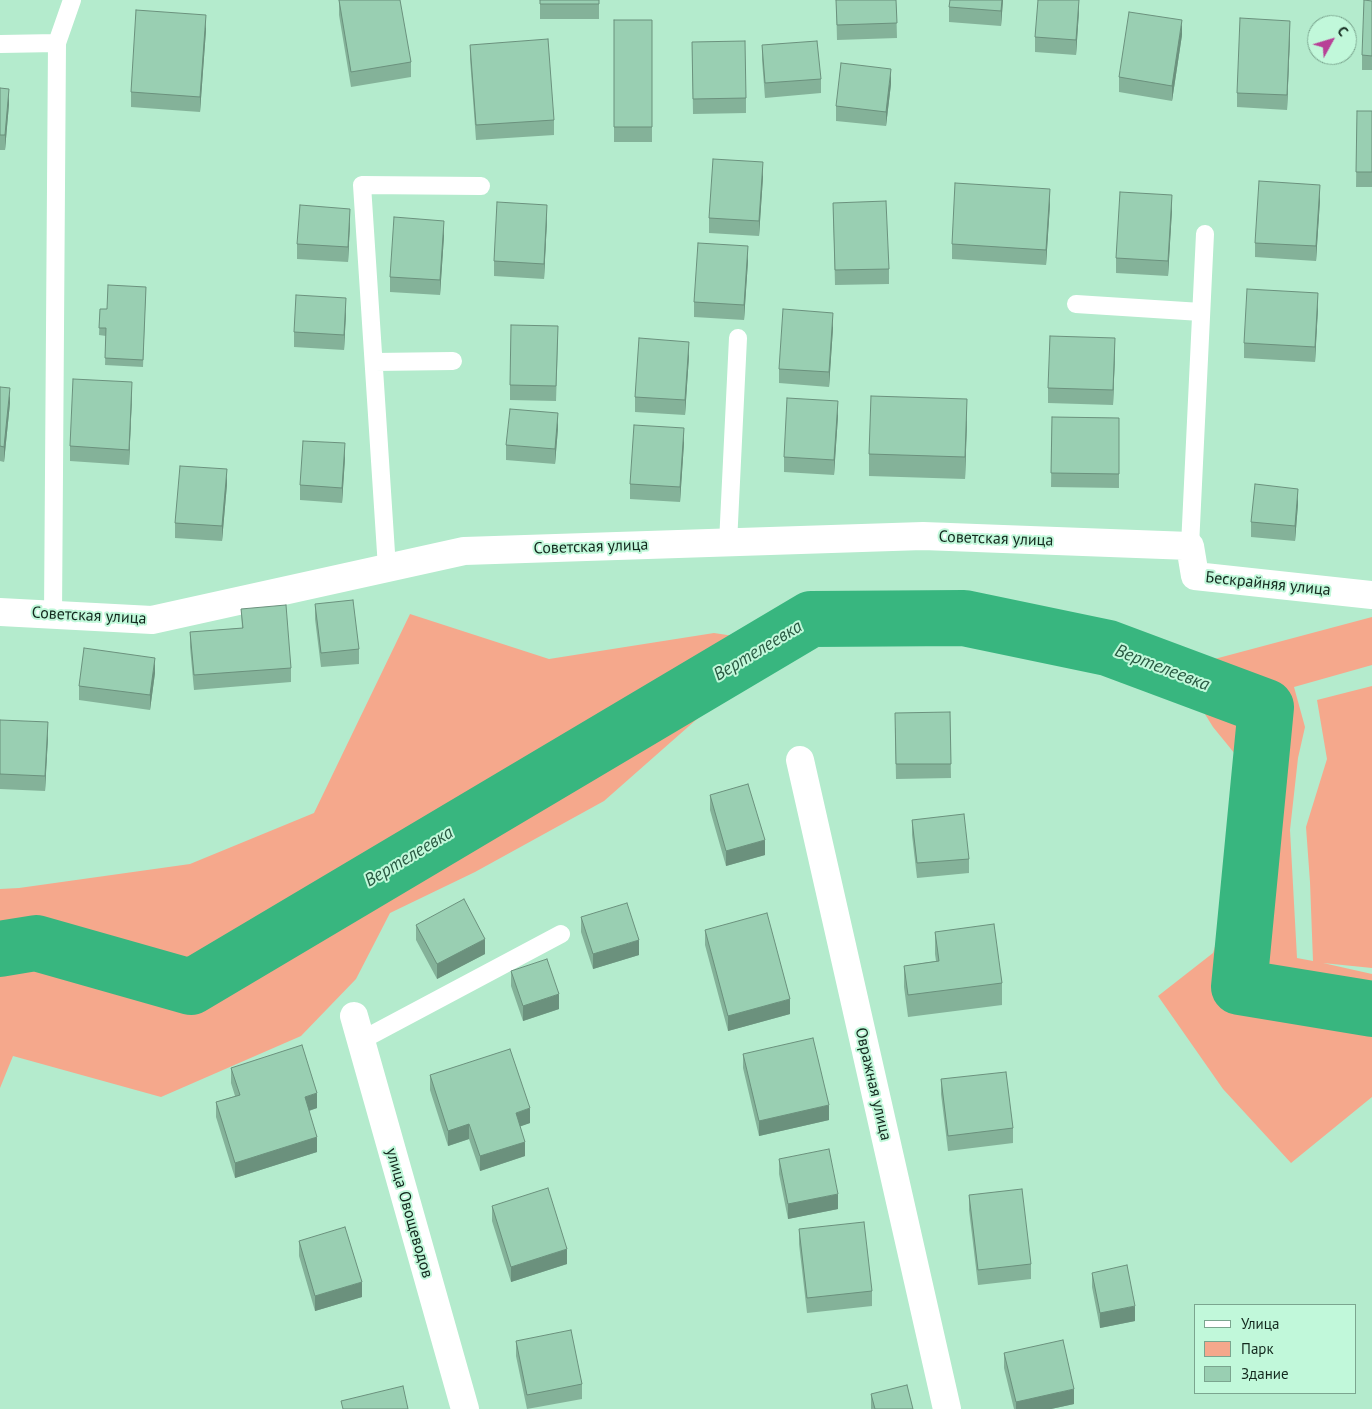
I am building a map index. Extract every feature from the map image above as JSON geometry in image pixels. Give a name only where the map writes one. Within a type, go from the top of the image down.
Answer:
[{"type":"street","name":"Советская улица","points":[[0,612],[152,620],[464,551],[923,536],[1190,546]]},
{"type":"street","name":"Бескрайняя улица","points":[[1190,546],[1195,576],[1372,594]]},
{"type":"street","name":"Овражная улица","points":[[800,760],[947,1409]]},
{"type":"street","name":"улица Овощеводов","points":[[357,1029],[465,1409]]},
{"type":"lane","points":[[53,615],[57,44],[72,0]]},
{"type":"lane","points":[[0,44],[57,44]]},
{"type":"lane","points":[[387,568],[362,185],[481,186]]},
{"type":"lane","points":[[1190,546],[1205,234]]},
{"type":"lane","points":[[1076,304],[1201,312]]},
{"type":"lane","points":[[728,543],[738,338]]},
{"type":"lane","points":[[374,362],[453,361]]},
{"type":"lane","points":[[357,1029],[561,934]]},
{"type":"green space","points":[[410,614],[549,659],[714,633],[747,638],[739,682],[604,801],[475,872],[390,913],[356,979],[301,1036],[161,1097],[13,1056],[0,1088],[0,889],[190,864],[314,813]]},
{"type":"green space","points":[[1372,617],[1372,665],[1294,687],[1305,727],[1298,758],[1290,830],[1297,958],[1313,961],[1306,827],[1327,759],[1317,700],[1372,686],[1372,968],[1323,963],[1372,974],[1372,1097],[1291,1163],[1223,1089],[1158,996],[1213,953],[1254,821],[1244,765],[1213,727],[1177,669]]},
{"type":"building","points":[[339,0],[400,0],[411,62],[351,72]]},
{"type":"building","points":[[540,0],[599,0],[599,4],[540,4]]},
{"type":"building","points":[[836,0],[896,0],[897,23],[837,25]]},
{"type":"building","points":[[950,0],[1002,0],[1001,11],[949,7]]},
{"type":"building","points":[[1038,0],[1079,0],[1076,40],[1035,37]]},
{"type":"building","points":[[1364,0],[1372,1],[1372,56],[1362,55]]},
{"type":"building","points":[[136,10],[206,15],[200,97],[131,92]]},
{"type":"building","points":[[1129,12],[1182,20],[1172,86],[1119,77]]},
{"type":"building","points":[[1240,18],[1290,21],[1287,95],[1237,93]]},
{"type":"building","points":[[614,20],[652,20],[652,127],[614,127]]},
{"type":"building","points":[[548,39],[554,120],[476,125],[470,45]]},
{"type":"building","points":[[745,41],[746,98],[693,99],[692,42]]},
{"type":"building","points":[[817,41],[821,79],[765,83],[762,45]]},
{"type":"building","points":[[841,63],[891,69],[886,112],[836,106]]},
{"type":"building","points":[[0,88],[9,89],[5,135],[0,135]]},
{"type":"building","points":[[1357,111],[1372,111],[1372,172],[1356,172]]},
{"type":"building","points":[[713,159],[763,162],[759,221],[709,218]]},
{"type":"building","points":[[1259,181],[1320,185],[1316,246],[1255,243]]},
{"type":"building","points":[[955,183],[1050,189],[1046,250],[952,244]]},
{"type":"building","points":[[1120,192],[1172,195],[1168,261],[1116,258]]},
{"type":"building","points":[[886,201],[889,269],[835,270],[833,203]]},
{"type":"building","points":[[497,202],[547,205],[544,264],[494,261]]},
{"type":"building","points":[[300,205],[350,209],[348,247],[297,244]]},
{"type":"building","points":[[394,217],[444,221],[440,280],[390,277]]},
{"type":"building","points":[[698,243],[748,246],[744,305],[694,302]]},
{"type":"building","points":[[108,285],[146,287],[143,360],[105,358],[106,328],[99,328],[100,309],[107,309]]},
{"type":"building","points":[[1247,289],[1318,293],[1315,347],[1244,343]]},
{"type":"building","points":[[296,295],[346,298],[344,335],[294,332]]},
{"type":"building","points":[[783,309],[833,313],[829,372],[779,369]]},
{"type":"building","points":[[511,325],[558,326],[556,386],[510,385]]},
{"type":"building","points":[[1050,336],[1115,338],[1113,390],[1048,388]]},
{"type":"building","points":[[639,338],[689,342],[685,400],[635,397]]},
{"type":"building","points":[[73,379],[132,382],[129,450],[70,446]]},
{"type":"building","points":[[0,387],[10,388],[4,447],[0,446]]},
{"type":"building","points":[[871,396],[967,399],[965,457],[869,454]]},
{"type":"building","points":[[787,398],[838,401],[834,460],[784,457]]},
{"type":"building","points":[[510,409],[558,413],[555,449],[506,445]]},
{"type":"building","points":[[1052,417],[1119,418],[1119,474],[1051,473]]},
{"type":"building","points":[[634,425],[684,428],[680,487],[630,484]]},
{"type":"building","points":[[303,441],[345,443],[342,488],[300,485]]},
{"type":"building","points":[[180,466],[227,469],[222,526],[175,523]]},
{"type":"building","points":[[1255,484],[1298,489],[1295,526],[1251,522]]},
{"type":"building","points":[[353,600],[359,649],[321,653],[315,604]]},
{"type":"building","points":[[286,605],[291,668],[194,675],[190,632],[243,628],[241,609]]},
{"type":"building","points":[[84,648],[155,658],[150,695],[79,686]]},
{"type":"building","points":[[950,712],[951,764],[896,764],[895,713]]},
{"type":"building","points":[[0,720],[48,722],[45,776],[0,774]]},
{"type":"building","points":[[748,784],[765,840],[726,851],[710,795]]},
{"type":"building","points":[[964,814],[969,859],[917,863],[912,820]]},
{"type":"building","points":[[464,899],[485,939],[437,964],[416,925]]},
{"type":"building","points":[[627,903],[639,940],[593,954],[581,917]]},
{"type":"building","points":[[767,913],[790,999],[728,1016],[705,930]]},
{"type":"building","points":[[994,924],[1002,983],[908,995],[904,966],[939,961],[935,932]]},
{"type":"building","points":[[547,959],[559,994],[523,1006],[511,971]]},
{"type":"building","points":[[813,1038],[829,1105],[759,1121],[743,1054]]},
{"type":"building","points":[[302,1045],[317,1093],[305,1097],[317,1137],[235,1163],[216,1102],[240,1095],[231,1068]]},
{"type":"building","points":[[510,1049],[530,1108],[516,1113],[525,1142],[480,1156],[469,1124],[448,1131],[430,1075]]},
{"type":"building","points":[[1006,1072],[1013,1128],[948,1136],[941,1079]]},
{"type":"building","points":[[829,1149],[838,1194],[788,1204],[779,1159]]},
{"type":"building","points":[[548,1188],[567,1249],[511,1267],[492,1206]]},
{"type":"building","points":[[1022,1189],[1031,1264],[978,1270],[969,1195]]},
{"type":"building","points":[[864,1222],[872,1291],[807,1298],[799,1229]]},
{"type":"building","points":[[345,1227],[362,1282],[315,1296],[299,1241]]},
{"type":"building","points":[[1127,1265],[1135,1306],[1100,1313],[1092,1273]]},
{"type":"building","points":[[571,1330],[582,1384],[527,1395],[516,1341]]},
{"type":"building","points":[[1063,1340],[1074,1389],[1016,1402],[1004,1353]]},
{"type":"building","points":[[907,1385],[913,1409],[875,1409],[871,1394]]},
{"type":"building","points":[[403,1386],[408,1409],[343,1409],[341,1401]]},
{"type":"waterway","name":"Вертелеевка","points":[[0,949],[36,943],[191,987],[811,619],[964,618],[1108,648],[1266,707],[1239,987],[1372,1009]]}]
